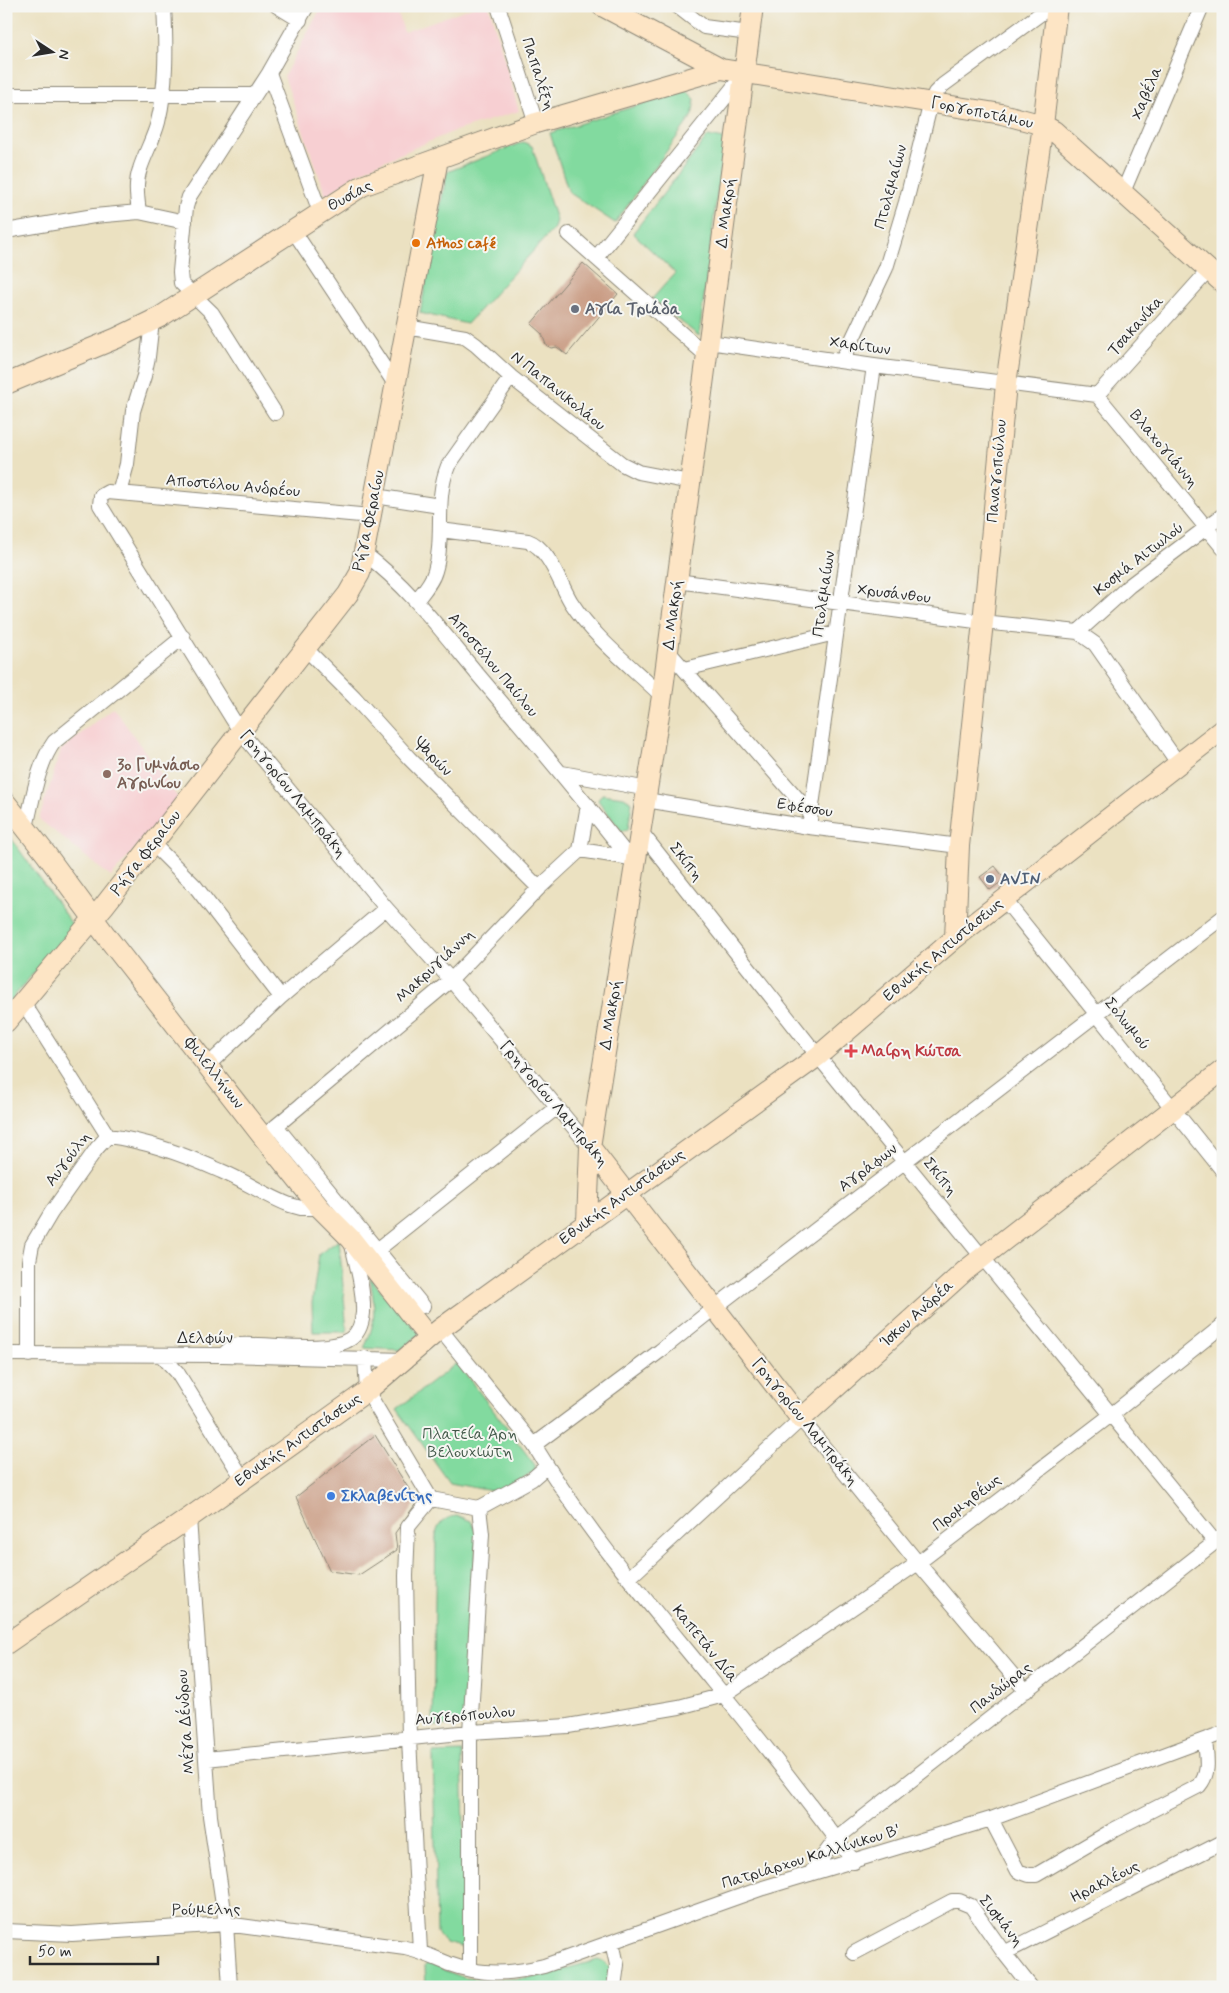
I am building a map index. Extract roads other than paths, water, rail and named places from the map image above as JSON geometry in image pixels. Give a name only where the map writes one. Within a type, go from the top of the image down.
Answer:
[{"type":"street","points":[[139,212],[137,195],[139,171],[158,124],[163,96],[166,30],[164,6]]},
{"type":"street","points":[[277,6],[300,20]]},
{"type":"street","points":[[275,413],[212,313],[180,281],[186,207],[191,194],[269,73],[308,6]]},
{"type":"street","name":"Παπαλέξη","points":[[498,6],[536,123]]},
{"type":"street","points":[[602,6],[721,69]]},
{"type":"street","points":[[677,6],[704,27],[749,33]]},
{"type":"street","name":"Δ. Μακρή","points":[[587,1222],[590,1147],[633,859],[641,832],[662,696],[753,6]]},
{"type":"street","points":[[932,102],[935,93],[943,85],[1051,6]]},
{"type":"street","name":"Παναγοπούλου","points":[[955,938],[959,846],[1006,384],[1043,126],[1057,6]]},
{"type":"street","name":"Χαβέλα","points":[[1123,192],[1202,6]]},
{"type":"street","name":"Θυσίας","points":[[6,384],[117,338],[152,321],[362,186],[536,123],[721,69]]},
{"type":"street","name":"Γοργοποτάμου","points":[[721,69],[1007,115],[1043,126],[1054,131],[1216,277]]},
{"type":"street","points":[[269,73],[320,212]]},
{"type":"street","points":[[596,258],[744,74]]},
{"type":"street","points":[[6,95],[254,95]]},
{"type":"street","name":"Πτολεμαίων","points":[[842,361],[886,268],[904,210],[932,102]]},
{"type":"street","name":"Ρήγα Φεραίου","points":[[6,1022],[153,844],[354,585],[360,573],[438,158]]},
{"type":"street","points":[[6,231],[94,216],[139,212],[185,222]]},
{"type":"street","points":[[293,230],[395,384]]},
{"type":"street","points":[[569,234],[708,349]]},
{"type":"street","name":"Τσακανίκα","points":[[1091,394],[1216,277]]},
{"type":"street","points":[[119,493],[127,464],[133,411],[148,357],[152,321]]},
{"type":"street","name":"Ν Παπανικολάου","points":[[406,327],[465,337],[511,377],[622,464],[645,474],[690,482]]},
{"type":"street","name":"Χαρίτων","points":[[708,349],[842,361],[1091,394]]},
{"type":"street","name":"Πτολεμαίων","points":[[810,820],[874,366]]},
{"type":"street","points":[[416,601],[432,580],[436,570],[444,475],[448,466],[511,377]]},
{"type":"street","name":"Βλαχογιάννη","points":[[1091,394],[1223,548]]},
{"type":"street","name":"Γρηγορίου Λαμπράκη","points":[[119,493],[104,493],[101,496],[100,505],[184,637],[240,731],[386,908],[451,980],[590,1147],[802,1419],[918,1563],[1026,1691]]},
{"type":"street","name":"Αποστόλου Ανδρέου","points":[[119,493],[371,516]]},
{"type":"street","points":[[375,496],[440,506]]},
{"type":"street","name":"Κοσμά Αιτωλού","points":[[1078,632],[1129,586],[1223,515]]},
{"type":"street","points":[[440,530],[528,540],[535,543],[585,622],[662,696]]},
{"type":"street","name":"Αποστόλου Παύλου","points":[[364,554],[380,566],[416,601],[633,859]]},
{"type":"street","name":"Χρυσάνθου","points":[[677,581],[840,604],[1078,632]]},
{"type":"street","points":[[1078,632],[1095,644],[1178,763]]},
{"type":"street","points":[[685,669],[836,634]]},
{"type":"street","points":[[26,827],[42,767],[47,752],[54,742],[184,637]]},
{"type":"street","name":"Ψαρών","points":[[304,648],[354,696],[409,758],[539,888]]},
{"type":"street","points":[[668,651],[810,820]]},
{"type":"street","name":"Εθνικής Αντιστάσεως","points":[[6,1644],[189,1518],[367,1391],[435,1333],[818,1056],[955,938],[1223,729]]},
{"type":"street","name":"Εφέσσου","points":[[562,773],[647,794],[959,846]]},
{"type":"street","name":"Φιλελλήνων","points":[[6,803],[26,827],[93,919],[208,1065],[270,1132],[320,1208],[351,1239],[435,1333]]},
{"type":"street","points":[[588,805],[580,850],[633,859]]},
{"type":"street","name":"Σκίπη","points":[[641,832],[818,1056],[982,1258],[1111,1415],[1219,1539]]},
{"type":"street","points":[[153,844],[195,886],[281,997]]},
{"type":"street","name":"Μακρυγιάννη","points":[[270,1132],[451,980],[539,888],[580,850]]},
{"type":"street","name":"Σολωμού","points":[[1004,899],[1223,1171]]},
{"type":"street","points":[[208,1065],[281,997],[386,908]]},
{"type":"street","name":"Αγράφων","points":[[534,1445],[660,1351],[1223,917]]},
{"type":"street","name":"Αυγούλη","points":[[23,1002],[108,1136],[97,1148],[51,1213],[32,1245],[29,1261],[29,1355]]},
{"type":"street","name":"Ίσκου Ανδρέα","points":[[629,1578],[935,1298],[982,1258],[1223,1070]]},
{"type":"street","points":[[376,1251],[556,1108]]},
{"type":"street","points":[[270,1132],[423,1306]]},
{"type":"street","points":[[108,1136],[136,1139],[160,1147],[222,1171],[290,1205],[301,1208],[320,1208]]},
{"type":"street","points":[[223,1355],[233,1346],[239,1344],[332,1346],[350,1340],[356,1334],[361,1324],[362,1306],[360,1278],[351,1239]]},
{"type":"street","name":"Προμηθέως","points":[[724,1694],[918,1563],[1111,1415],[1223,1325]]},
{"type":"street","name":"Καπετάν Δία","points":[[435,1333],[534,1445],[547,1466],[629,1578],[724,1694],[854,1862]]},
{"type":"street","name":"Δελφών","points":[[6,1354],[223,1355],[404,1360]]},
{"type":"street","points":[[162,1356],[177,1372],[243,1479]]},
{"type":"street","points":[[364,1358],[367,1391],[431,1499],[479,1508],[532,1479],[547,1466]]},
{"type":"street","points":[[420,1951],[409,1739],[406,1576],[408,1527],[431,1499]]},
{"type":"street","points":[[470,1968],[470,1732],[482,1534],[479,1508]]},
{"type":"street","name":"Μέγα Δένδρου","points":[[189,1518],[210,1816],[226,1924],[230,1987]]},
{"type":"street","name":"Πανδώρας","points":[[810,1874],[836,1839],[1219,1539]]},
{"type":"street","name":"Αυγερόπουλου","points":[[206,1759],[470,1732],[568,1726],[679,1707],[724,1694]]},
{"type":"street","name":"Πατριάρχου Καλλίνικου B'","points":[[405,1948],[420,1951],[451,1964],[492,1974],[544,1966],[763,1888],[991,1819],[1223,1733]]},
{"type":"street","points":[[991,1819],[1018,1871],[1028,1875],[1036,1875],[1115,1829],[1199,1786],[1208,1768],[1205,1740]]},
{"type":"street","name":"Ηρακλέους","points":[[1004,1953],[1223,1842]]},
{"type":"street","name":"Σισμάνη","points":[[854,1953],[952,1902],[959,1901],[971,1906],[1031,1987]]},
{"type":"street","name":"Ρούμελης","points":[[6,1931],[72,1934],[226,1924],[405,1948]]},
{"type":"street","points":[[612,1942],[616,1965],[614,1987]]},
{"type":"place","name":"Athos café","points":[[416,243]]},
{"type":"place","name":"Αγία Τριάδα","points":[[575,309]]},
{"type":"place","name":"3ο Γυμνάσιο Αγρινίου","points":[[107,774]]},
{"type":"place","name":"AVIN","points":[[990,879]]},
{"type":"place","name":"Μαίρη Κώτσα","points":[[851,1051]]},
{"type":"place","name":"Σκλαβενίτης","points":[[331,1496]]},
{"type":"park label","name":"Πλατεία Άρη Βελουχιώτη","points":[[470,1443]]}]
